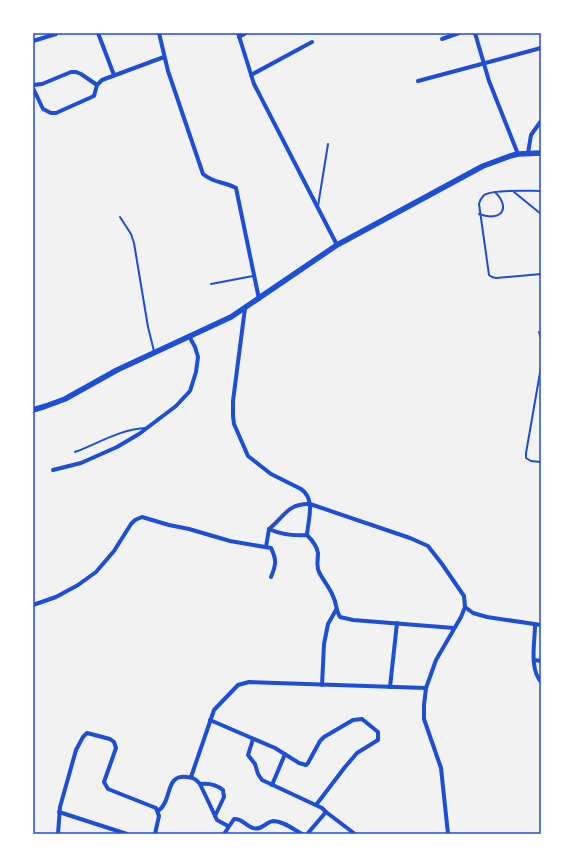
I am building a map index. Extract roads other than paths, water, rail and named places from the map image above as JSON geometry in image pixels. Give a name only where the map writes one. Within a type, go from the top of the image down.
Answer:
[{"type":"street","points":[[98,33],[114,75]]},
{"type":"street","points":[[160,33],[168,71],[203,174],[210,180],[236,188],[259,299]]},
{"type":"street","points":[[246,33],[238,35],[251,75],[338,245]]},
{"type":"street","points":[[442,39],[459,33]]},
{"type":"street","points":[[475,33],[489,81],[518,154]]},
{"type":"street","points":[[33,41],[56,34]]},
{"type":"street","points":[[251,75],[312,42]]},
{"type":"street","points":[[418,81],[541,48]]},
{"type":"street","points":[[97,85],[76,72],[71,72],[42,84],[33,86],[43,109],[47,112],[56,113],[94,96],[97,85],[102,80],[164,57]]},
{"type":"street","points":[[528,153],[531,135],[541,121]]},
{"type":"street","points":[[33,410],[65,399],[117,370],[231,317],[338,245],[483,166],[518,154],[541,153]]},
{"type":"street","points":[[245,308],[233,401],[234,424],[248,456],[271,474],[306,492],[310,504],[307,535],[315,544],[318,552],[317,564],[319,572],[333,596],[336,610],[340,617],[353,620],[454,628]]},
{"type":"street","points":[[53,470],[81,463],[118,447],[148,428],[176,406],[190,391],[196,372],[198,357],[189,336]]},
{"type":"street","points":[[266,547],[269,529],[278,522],[284,512],[295,506],[310,504],[404,536],[428,546],[464,596],[465,607],[461,617],[436,660],[426,688],[424,705],[424,719],[440,768],[448,834]]},
{"type":"street","points":[[33,605],[56,597],[78,585],[96,572],[114,551],[131,524],[135,520],[142,517],[230,541],[271,548],[275,557],[275,562],[271,577]]},
{"type":"street","points":[[269,529],[280,534],[299,536],[307,535]]},
{"type":"street","points":[[465,607],[473,613],[487,617],[541,625]]},
{"type":"street","points":[[322,685],[324,644],[328,624],[336,610]]},
{"type":"street","points":[[390,687],[397,623]]},
{"type":"street","points":[[535,625],[534,660],[536,674],[541,682]]},
{"type":"street","points":[[534,660],[541,661]]},
{"type":"street","points":[[191,777],[214,710],[238,685],[243,683],[426,688]]},
{"type":"street","points":[[210,720],[275,748],[299,763],[306,765],[320,741],[324,737],[358,719],[364,721],[378,732],[378,740],[357,753],[344,767],[316,805]]},
{"type":"street","points":[[58,834],[59,812],[76,750],[87,733],[110,739],[114,742],[116,748],[104,782],[108,789],[152,806],[158,811],[159,816],[155,834]]},
{"type":"street","points":[[253,739],[249,752],[250,758],[255,764],[259,777],[262,780],[322,808],[355,834]]},
{"type":"street","points":[[272,785],[285,754]]},
{"type":"street","points":[[158,811],[163,808],[172,782],[182,776],[191,777],[200,784],[219,822],[228,826]]},
{"type":"street","points":[[200,784],[209,784],[223,790],[224,797],[215,816]]},
{"type":"street","points":[[59,812],[127,834]]},
{"type":"street","points":[[308,834],[326,812]]},
{"type":"street","points":[[224,834],[234,819],[237,819],[252,828],[257,828],[271,821],[279,822],[302,834]]},
{"type":"lane","points":[[318,207],[328,144]]},
{"type":"lane","points":[[513,191],[541,214]]},
{"type":"lane","points":[[541,191],[495,192],[484,195],[480,198],[479,204],[479,214],[489,275],[496,278],[541,274]]},
{"type":"lane","points":[[479,214],[487,217],[496,217],[502,212],[503,205],[501,198],[495,192]]},
{"type":"lane","points":[[120,217],[131,234],[134,243],[148,327],[155,352]]},
{"type":"lane","points":[[211,284],[254,275]]},
{"type":"lane","points":[[539,332],[541,339]]},
{"type":"lane","points":[[541,367],[526,458],[531,461],[541,462]]},
{"type":"lane","points":[[75,452],[133,428],[148,428]]}]
